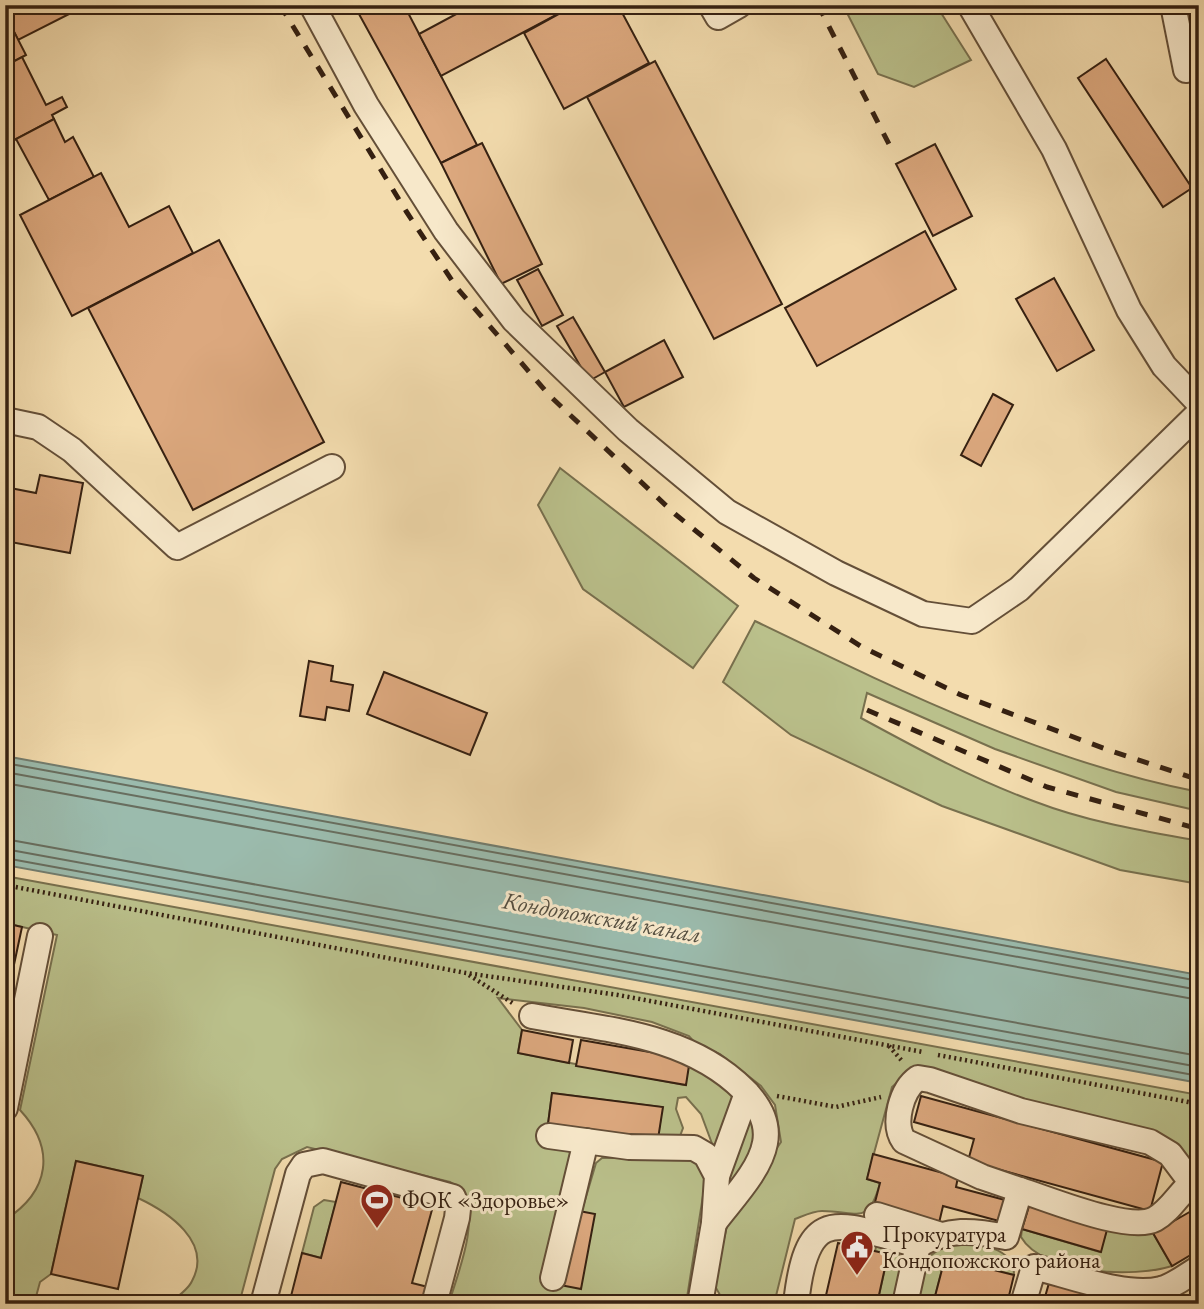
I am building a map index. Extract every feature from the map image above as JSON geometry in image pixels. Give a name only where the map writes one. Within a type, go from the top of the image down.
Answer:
[{"type":"street","points":[[312,5],[366,106],[446,231],[514,320],[628,430],[727,512],[836,573],[923,614],[972,621],[1019,589],[1199,413]]},
{"type":"street","points":[[711,5],[718,17],[739,5]]},
{"type":"street","points":[[970,5],[1054,149],[1129,310],[1164,366],[1199,403]]},
{"type":"street","points":[[1173,5],[1186,70]]},
{"type":"street","points":[[5,420],[37,427],[72,450],[177,547],[332,467]]},
{"type":"street","points":[[5,1108],[40,936]]},
{"type":"street","points":[[532,1016],[674,1045],[714,1064],[747,1093],[765,1122],[765,1143],[756,1164],[714,1223]]},
{"type":"street","points":[[918,1078],[944,1084],[1021,1111],[1150,1142],[1170,1154],[1195,1180],[1160,1216],[1135,1224],[982,1177],[904,1142],[899,1126],[903,1101],[911,1083],[918,1078]]},
{"type":"street","points":[[701,1304],[714,1223],[717,1176],[747,1093]]},
{"type":"street","points":[[549,1136],[637,1148],[694,1148],[706,1155],[717,1176]]},
{"type":"street","points":[[553,1278],[586,1141]]},
{"type":"street","points":[[262,1304],[298,1174],[304,1165],[323,1161],[453,1197],[458,1209],[457,1218],[434,1304]]},
{"type":"street","points":[[1006,1237],[1020,1190]]},
{"type":"street","points":[[877,1215],[928,1239]]},
{"type":"street","points":[[796,1304],[807,1247],[811,1239],[829,1227],[928,1239],[968,1230],[1006,1237],[1034,1267],[1167,1296],[1199,1268]]},
{"type":"street","points":[[905,1304],[928,1239]]},
{"type":"street","points":[[1023,1304],[1034,1267]]},
{"type":"path","points":[[5,885],[466,973],[618,995],[1199,1104]]},
{"type":"path","points":[[466,973],[532,1016]]},
{"type":"path","points":[[747,1093],[766,1093],[836,1107],[878,1097],[903,1101]]},
{"type":"green space","points":[[843,5],[936,5],[971,60],[914,87],[878,74]]},
{"type":"green space","points":[[560,468],[738,606],[693,668],[583,589],[538,505]]},
{"type":"green space","points":[[755,621],[917,697],[1028,743],[1141,779],[1199,792],[1199,811],[1116,792],[995,749],[867,693],[861,718],[991,784],[1076,815],[1199,841],[1199,884],[1120,870],[942,806],[791,735],[723,682]]},
{"type":"green space","points":[[5,876],[1199,1095],[1199,1168],[901,1079],[892,1087],[867,1179],[880,1183],[871,1206],[860,1214],[819,1211],[795,1219],[774,1304],[752,1304],[720,1295],[716,1288],[716,1274],[729,1217],[781,1142],[775,1105],[761,1086],[720,1054],[696,1044],[689,1036],[652,1022],[584,1008],[498,998],[522,1030],[518,1053],[685,1085],[690,1059],[727,1087],[733,1097],[717,1157],[701,1114],[686,1097],[678,1098],[676,1109],[683,1128],[680,1136],[658,1139],[662,1107],[552,1093],[545,1147],[573,1152],[558,1206],[543,1285],[560,1285],[596,1163],[602,1158],[694,1158],[706,1170],[686,1304],[449,1303],[468,1232],[469,1217],[463,1190],[450,1182],[307,1147],[282,1159],[275,1169],[239,1304],[168,1304],[185,1291],[192,1281],[197,1267],[197,1254],[192,1241],[174,1220],[138,1198],[143,1176],[76,1161],[51,1274],[40,1282],[34,1304],[5,1304],[5,1220],[31,1196],[43,1169],[39,1140],[32,1125],[20,1110],[57,935],[5,923]]},
{"type":"green space","points":[[748,1104],[758,1144],[722,1204]]},
{"type":"green space","points":[[324,1200],[336,1202],[321,1258],[302,1253],[314,1207]]},
{"type":"green space","points":[[1108,1226],[1125,1233],[1153,1233],[1172,1266],[1156,1270],[1114,1272],[1069,1266],[1032,1250],[1021,1237],[1022,1229],[1100,1252]]},
{"type":"green space","points":[[950,1242],[980,1245],[1000,1251],[1012,1265],[1014,1275],[945,1258],[933,1304],[915,1304],[930,1256]]},
{"type":"green space","points":[[877,1243],[894,1248],[901,1257],[896,1304],[877,1304],[888,1255],[875,1251]]},
{"type":"water","name":"Кондопожский канал","points":[[5,756],[1199,975],[1199,1083],[5,865]]},
{"type":"building","points":[[5,5],[77,5],[79,9],[18,40],[5,14]]},
{"type":"building","points":[[354,5],[404,5],[477,145],[441,163]]},
{"type":"building","points":[[473,5],[575,5],[441,76],[419,34]]},
{"type":"building","points":[[575,5],[618,5],[649,63],[564,109],[524,33]]},
{"type":"building","points":[[5,14],[26,55],[5,66]]},
{"type":"building","points":[[22,57],[46,105],[62,97],[67,107],[52,115],[54,119],[11,142],[5,131],[5,66]]},
{"type":"building","points":[[1106,59],[1192,188],[1163,207],[1078,78]]},
{"type":"building","points":[[655,61],[782,304],[714,339],[587,97]]},
{"type":"building","points":[[54,119],[65,142],[73,137],[94,177],[49,200],[16,139]]},
{"type":"building","points":[[482,143],[542,264],[501,284],[441,163]]},
{"type":"building","points":[[935,144],[972,216],[933,236],[896,164]]},
{"type":"building","points":[[101,173],[129,227],[169,206],[193,253],[72,316],[20,215]]},
{"type":"building","points":[[925,231],[956,289],[817,366],[785,308]]},
{"type":"building","points":[[219,240],[324,442],[193,510],[88,308]]},
{"type":"building","points":[[538,269],[563,315],[542,326],[517,280]]},
{"type":"building","points":[[1054,278],[1094,350],[1057,371],[1016,299]]},
{"type":"building","points":[[573,317],[605,372],[589,381],[557,326]]},
{"type":"building","points":[[664,340],[683,377],[624,407],[605,372]]},
{"type":"building","points":[[993,394],[1013,405],[981,466],[961,455]]},
{"type":"building","points":[[40,475],[83,483],[70,553],[5,541],[5,487],[36,493]]},
{"type":"building","points":[[309,661],[333,666],[331,681],[353,685],[349,711],[327,707],[325,720],[300,716]]},
{"type":"building","points":[[384,672],[487,713],[470,755],[367,714]]},
{"type":"building","points":[[5,923],[22,927],[5,1007]]},
{"type":"building","points":[[522,1030],[573,1040],[569,1063],[518,1053]]},
{"type":"building","points":[[581,1040],[690,1059],[686,1085],[576,1066]]},
{"type":"building","points":[[552,1093],[663,1107],[658,1139],[548,1124]]},
{"type":"building","points":[[921,1096],[1163,1162],[1150,1211],[968,1161],[974,1139],[914,1122]]},
{"type":"building","points":[[873,1154],[958,1177],[956,1187],[1005,1200],[999,1221],[943,1206],[939,1223],[874,1206],[880,1183],[867,1179]]},
{"type":"building","points":[[76,1161],[143,1176],[118,1289],[51,1274]]},
{"type":"building","name":"ФОК «Здоровье»","points":[[341,1182],[433,1206],[412,1283],[428,1287],[423,1304],[302,1304],[290,1300],[302,1253],[321,1258]]},
{"type":"building","points":[[1199,1194],[1199,1250],[1172,1266],[1153,1233],[1193,1210],[1187,1201]]},
{"type":"building","points":[[1030,1203],[1108,1226],[1101,1252],[1022,1229]]},
{"type":"building","points":[[574,1210],[595,1214],[581,1289],[560,1285]]},
{"type":"building","name":"Прокуратура Кондопожского района","points":[[838,1243],[888,1254],[877,1304],[824,1304]]},
{"type":"building","points":[[945,1258],[1014,1275],[1007,1304],[933,1304]]},
{"type":"building","points":[[1049,1283],[1127,1304],[1043,1304]]},
{"type":"railway","points":[[280,5],[406,211],[457,288],[549,395],[675,514],[754,578],[862,647],[961,695],[1111,751],[1199,780]]},
{"type":"railway","points":[[818,5],[893,152]]},
{"type":"railway","points":[[867,710],[1047,787],[1199,829]]},
{"type":"place","name":"ФОК «Здоровье»","points":[[377,1230]]},
{"type":"place","name":"Прокуратура Кондопожского района","points":[[857,1277]]}]
